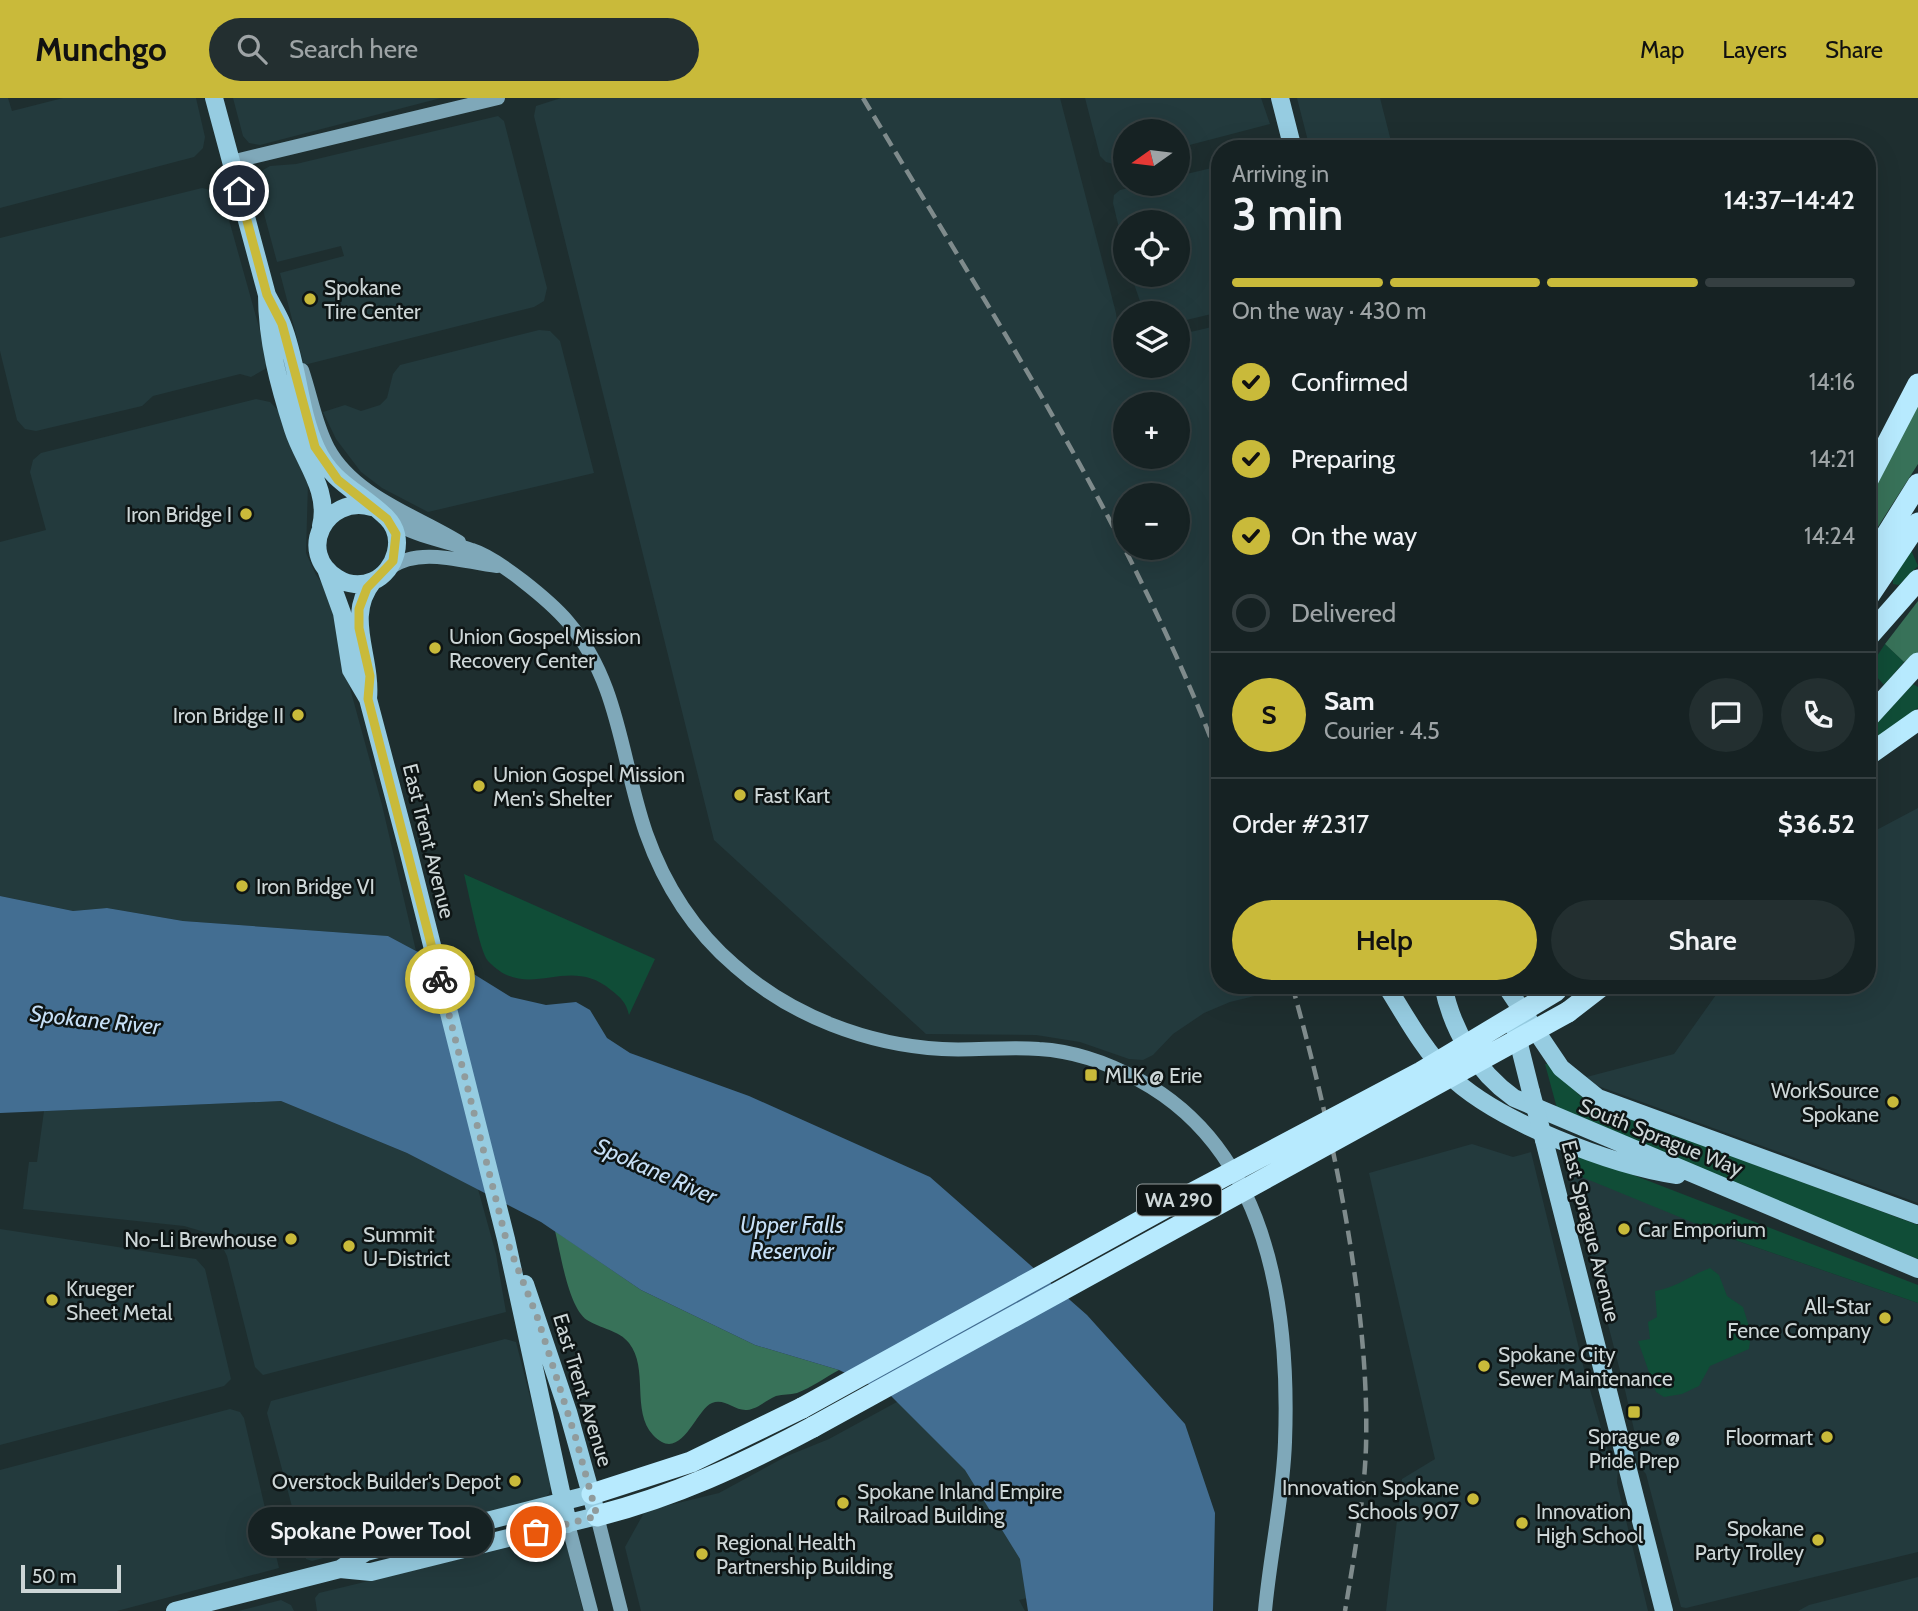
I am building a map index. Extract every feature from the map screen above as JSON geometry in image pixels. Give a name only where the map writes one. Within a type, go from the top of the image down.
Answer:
[{"type":"highway","points":[[1876,465],[1918,383]]},
{"type":"highway","points":[[1876,552],[1918,484]]},
{"type":"highway","points":[[1876,586],[1918,523]]},
{"type":"highway","points":[[1876,628],[1918,580]]},
{"type":"highway","points":[[1876,709],[1918,663]]},
{"type":"highway","points":[[1876,750],[1918,720]]},
{"type":"highway","name":"WA 290","points":[[592,1494],[691,1462],[802,1408],[1166,1207],[1421,1072],[1549,994]]},
{"type":"highway","name":"WA 290","points":[[597,1516],[652,1502],[721,1475],[813,1427],[1568,1012],[1591,994]]},
{"type":"main road","points":[[214,98],[267,295],[282,324],[315,447],[338,480],[387,519],[397,543],[389,568],[373,581],[353,584],[343,581],[326,569],[318,550],[323,501],[300,449],[287,407],[267,328],[267,295]]},
{"type":"main road","points":[[1280,98],[1291,140]]},
{"type":"main road","points":[[320,529],[329,517],[342,508],[356,505],[372,507]]},
{"type":"main road","name":"East Trent Avenue","points":[[326,569],[342,613],[351,670],[368,699],[505,1234],[568,1524]]},
{"type":"main road","name":"East Trent Avenue","points":[[368,699],[370,676],[359,628],[359,609],[373,581]]},
{"type":"main road","points":[[1392,994],[1434,1058],[1449,1075],[1497,1111],[1541,1131],[1653,1171],[1705,1179]]},
{"type":"main road","name":"South Sprague Way","points":[[1446,994],[1463,1040],[1481,1068],[1500,1088],[1530,1107],[1918,1269]]},
{"type":"main road","name":"East Sprague Avenue","points":[[1507,994],[1664,1611]]},
{"type":"main road","name":"South Sprague Way","points":[[1511,994],[1561,1068],[1598,1098],[1918,1215]]},
{"type":"main road","name":"East Trent Avenue","points":[[505,1234],[538,1319],[597,1516]]},
{"type":"main road","points":[[175,1611],[340,1569],[366,1552],[592,1494]]},
{"type":"main road","name":"WA 290","points":[[568,1524],[597,1516]]},
{"type":"main road","points":[[340,1569],[371,1572],[568,1524]]},
{"type":"street","points":[[231,162],[498,98]]},
{"type":"street","points":[[282,324],[298,359],[320,432],[337,462],[397,510],[472,550],[552,605],[588,650],[611,701],[641,816],[659,866],[694,923],[734,966],[799,1009],[861,1035],[937,1049],[1053,1050],[1104,1063],[1171,1100],[1194,1119],[1220,1149],[1241,1181],[1257,1218],[1267,1254],[1284,1357],[1285,1441],[1265,1611]]},
{"type":"street","points":[[387,519],[424,537],[472,550]]},
{"type":"street","points":[[389,568],[403,560],[428,557],[499,567]]},
{"type":"street","points":[[597,1516],[621,1611]]},
{"type":"street","points":[[568,1524],[591,1611]]},
{"type":"shaded area","points":[[0,98],[8,98],[12,111],[63,98],[196,98],[205,137],[203,148],[194,157],[0,208]]},
{"type":"shaded area","points":[[233,98],[441,98],[260,145],[249,143],[243,136]]},
{"type":"shaded area","points":[[561,98],[1060,98],[1113,301],[1113,378],[1190,378],[1190,332],[1211,327],[1211,994],[1263,994],[1230,1002],[1204,1013],[1173,1034],[1153,1055],[1143,1060],[1129,1059],[1080,1042],[1036,1035],[926,1034],[714,840],[534,116],[536,106]]},
{"type":"shaded area","points":[[1085,98],[1261,98],[1270,124],[1190,145],[1190,119],[1113,119],[1113,164],[1100,156]]},
{"type":"shaded area","points":[[1297,98],[1380,98],[1391,140],[1308,140]]},
{"type":"shaded area","points":[[498,116],[504,121],[547,288],[544,301],[534,307],[304,365],[280,273],[344,256],[341,246],[277,262],[256,184],[258,173],[270,166],[296,164]]},
{"type":"shaded area","points":[[1211,168],[1211,314],[1190,319],[1190,301],[1140,301],[1135,287],[1190,287],[1190,210],[1115,210],[1114,196],[1190,196],[1190,173]]},
{"type":"shaded area","points":[[202,188],[215,191],[224,202],[267,356],[265,369],[251,377],[240,374],[153,396],[142,406],[36,431],[25,429],[17,420],[0,351],[0,238]]},
{"type":"shaded area","points":[[539,330],[550,331],[560,341],[594,473],[428,512],[382,488],[361,472],[336,439],[323,412],[345,405],[361,411],[380,405],[387,398],[393,374],[400,365]]},
{"type":"shaded area","points":[[256,399],[270,402],[280,412],[308,483],[306,553],[316,575],[332,597],[342,659],[382,805],[416,951],[388,936],[183,921],[107,908],[73,911],[0,896],[0,542],[46,530],[30,472],[33,460],[41,453]]},
{"type":"shaded area","points":[[1918,808],[1918,1203],[1579,1079],[1674,1054],[1717,994],[1876,994],[1876,830]]},
{"type":"shaded area","points":[[281,1101],[407,1153],[478,1189],[496,1254],[506,1312],[263,1375],[255,1367],[227,1256],[220,1242],[208,1233],[184,1226],[23,1209],[29,1162],[37,1162],[44,1111]]},
{"type":"shaded area","points":[[1472,1144],[1513,1157],[1531,1152],[1584,1369],[1607,1448],[1618,1469],[1617,1483],[1648,1611],[1386,1611],[1402,1479],[1435,1459],[1369,1173]]},
{"type":"shaded area","points":[[1575,1172],[1738,1241],[1918,1303],[1918,1552],[1686,1608],[1681,1607],[1646,1474],[1638,1465],[1635,1455],[1637,1443],[1625,1390],[1569,1174]]},
{"type":"shaded area","points":[[0,1229],[196,1259],[205,1269],[231,1379],[224,1386],[0,1445]]},
{"type":"shaded area","points":[[1014,1338],[1154,1566],[1019,1600],[1025,1611],[641,1611],[625,1547],[645,1511],[719,1493],[787,1456],[829,1439]]},
{"type":"shaded area","points":[[505,1339],[516,1342],[552,1483],[549,1494],[540,1501],[312,1561],[306,1559],[267,1413],[271,1401]]},
{"type":"shaded area","points":[[230,1409],[240,1412],[244,1418],[279,1568],[117,1611],[0,1611],[0,1470]]},
{"type":"shaded area","points":[[550,1537],[560,1539],[567,1547],[583,1611],[317,1611],[315,1598],[319,1593]]},
{"type":"shaded area","points":[[1918,1577],[1918,1611],[1798,1611],[1809,1605]]},
{"type":"shaded area","points":[[281,1600],[291,1605],[294,1611],[238,1611]]},
{"type":"green space","points":[[1918,401],[1918,464],[1876,530],[1876,485]]},
{"type":"green space","points":[[1911,550],[1918,566],[1899,585],[1893,584],[1893,578]]},
{"type":"green space","points":[[1918,601],[1918,652],[1904,662],[1885,644]]},
{"type":"green space","points":[[1885,644],[1904,662],[1884,685],[1876,676],[1876,658]]},
{"type":"green space","points":[[1913,684],[1918,687],[1918,708],[1876,738],[1876,724]]},
{"type":"green space","points":[[464,874],[655,959],[629,1015],[620,998],[595,980],[579,976],[518,978],[503,973],[488,961],[478,934]]},
{"type":"green space","points":[[1545,1064],[1550,1064],[1579,1095],[1599,1107],[1918,1225],[1918,1259],[1558,1112]]},
{"type":"green space","points":[[1566,1149],[1918,1285],[1918,1303],[1738,1241],[1572,1173]]},
{"type":"green space","points":[[555,1231],[641,1290],[755,1345],[839,1370],[802,1391],[776,1396],[751,1409],[742,1410],[721,1402],[712,1403],[679,1440],[672,1444],[663,1443],[646,1425],[635,1353],[620,1335],[592,1323],[580,1313],[570,1292]]},
{"type":"green space","points":[[1710,1268],[1719,1275],[1727,1296],[1743,1307],[1751,1333],[1749,1349],[1710,1366],[1699,1386],[1682,1394],[1664,1397],[1656,1392],[1638,1341],[1650,1339],[1648,1322],[1657,1317],[1655,1291]]},
{"type":"water","name":"Upper Falls Reservoir","points":[[0,896],[73,911],[107,908],[183,921],[388,936],[416,951],[464,968],[511,997],[546,1005],[576,1002],[590,1010],[607,1038],[630,1053],[749,1096],[930,1177],[1087,1315],[1185,1424],[1215,1513],[1213,1611],[1028,1611],[1020,1559],[965,1470],[889,1394],[839,1370],[755,1345],[641,1290],[541,1222],[407,1153],[281,1101],[0,1113]]},
{"type":"railway","points":[[863,98],[1009,340],[1102,505],[1145,589],[1211,740]]},
{"type":"railway","points":[[1294,994],[1334,1154],[1355,1274],[1362,1334],[1366,1392],[1365,1468],[1345,1611]]},
{"type":"way so far","points":[[440,979],[506,1239],[538,1319],[587,1475],[597,1516],[536,1532]]},
{"type":"place","name":"Spokane Tire Center","points":[[310,299]]},
{"type":"place","name":"Iron Bridge I","points":[[246,514]]},
{"type":"place","name":"Union Gospel Mission Recovery Center","points":[[435,648]]},
{"type":"place","name":"Iron Bridge II","points":[[298,715]]},
{"type":"place","name":"Union Gospel Mission Men's Shelter","points":[[479,786]]},
{"type":"place","name":"Fast Kart","points":[[740,795]]},
{"type":"place","name":"Iron Bridge VI","points":[[242,886]]},
{"type":"place","name":"MLK @ Erie","points":[[1091,1075]]},
{"type":"place","name":"WorkSource Spokane","points":[[1893,1102]]},
{"type":"place","name":"Car Emporium","points":[[1624,1229]]},
{"type":"place","name":"No-Li Brewhouse","points":[[291,1239]]},
{"type":"place","name":"Summit U-District","points":[[349,1246]]},
{"type":"place","name":"Krueger Sheet Metal","points":[[52,1300]]},
{"type":"place","name":"All-Star Fence Company","points":[[1885,1318]]},
{"type":"place","name":"Spokane City Sewer Maintenance","points":[[1484,1366]]},
{"type":"place","name":"Sprague @ Pride Prep","points":[[1634,1412]]},
{"type":"place","name":"Floormart","points":[[1827,1437]]},
{"type":"place","name":"Overstock Builder's Depot","points":[[515,1481]]},
{"type":"place","name":"Innovation Spokane Schools 907","points":[[1473,1499]]},
{"type":"place","name":"Spokane Inland Empire Railroad Building","points":[[843,1503]]},
{"type":"place","name":"Innovation High School","points":[[1522,1523]]},
{"type":"place","name":"Spokane Power Tool","points":[[536,1532]]},
{"type":"place","name":"Spokane Party Trolley","points":[[1818,1540]]},
{"type":"place","name":"Regional Health Partnership Building","points":[[702,1554]]},
{"type":"route","points":[[239,191],[267,295],[282,324],[315,447],[338,480],[387,519],[396,534],[393,561],[382,576],[367,588],[361,601],[359,628],[370,676],[368,699],[440,979]]},
{"type":"water label","name":"Spokane River","points":[[95,1020]]},
{"type":"water label","name":"Spokane River","points":[[656,1171]]}]
